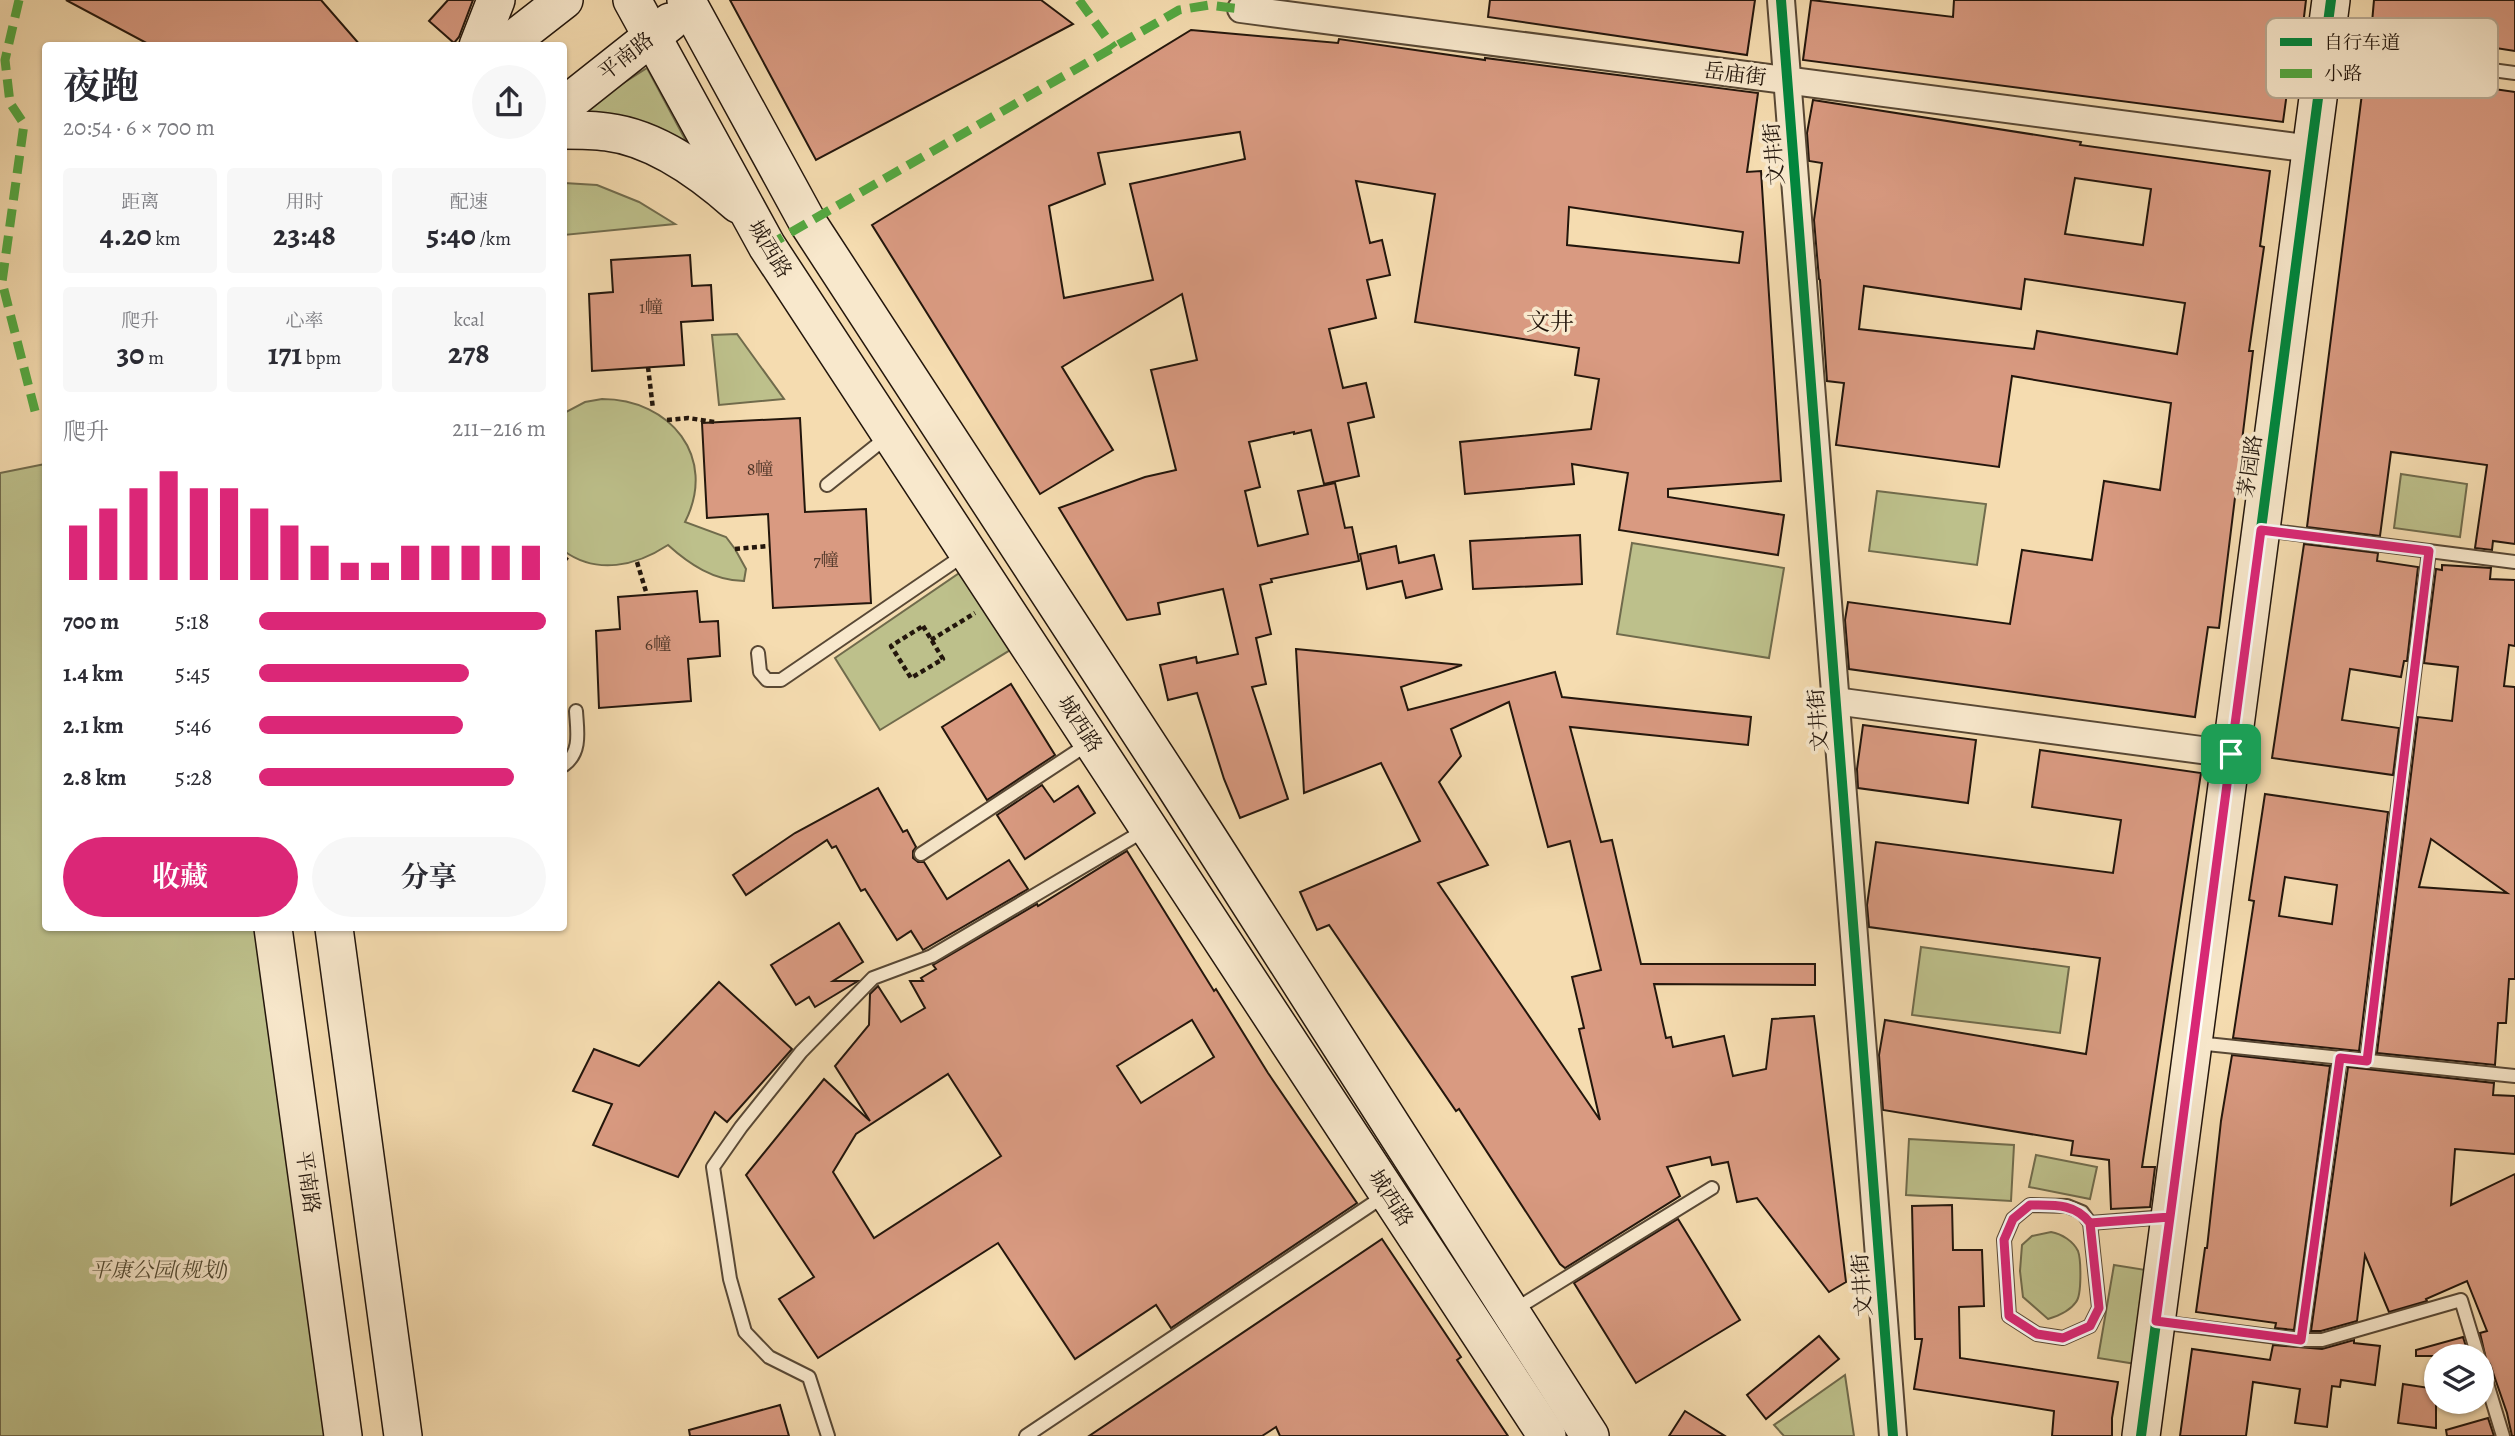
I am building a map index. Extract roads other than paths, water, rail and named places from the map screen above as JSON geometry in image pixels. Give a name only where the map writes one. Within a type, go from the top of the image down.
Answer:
[{"type":"main road","points":[[480,42],[496,0]]},
{"type":"main road","points":[[510,42],[564,0]]},
{"type":"main road","name":"城西路","points":[[632,0],[766,246],[1547,1436]]},
{"type":"main road","name":"茅园路","points":[[2329,18],[2331,0]]},
{"type":"main road","points":[[688,3],[808,223],[1173,783],[1590,1436]]},
{"type":"main road","name":"平南路","points":[[567,104],[652,36],[688,3]]},
{"type":"main road","name":"茅园路","points":[[2141,1436],[2319,98]]},
{"type":"main road","points":[[567,130],[607,132],[642,140],[720,188],[749,214]]},
{"type":"main road","name":"平南路","points":[[272,931],[343,1436]]},
{"type":"main road","points":[[334,931],[403,1436]]},
{"type":"street","name":"文井街","points":[[1781,0],[1893,1436]]},
{"type":"street","name":"岳庙街","points":[[1241,9],[2312,149]]},
{"type":"street","points":[[1835,701],[2231,754]]},
{"type":"lane","points":[[827,485],[890,435]]},
{"type":"lane","points":[[2261,530],[2515,562]]},
{"type":"lane","points":[[2367,1061],[2429,551]]},
{"type":"lane","points":[[758,653],[760,672],[767,680],[781,680],[967,552]]},
{"type":"lane","points":[[567,762],[578,744],[576,711]]},
{"type":"lane","points":[[921,854],[1091,742]]},
{"type":"lane","points":[[828,1436],[809,1377],[769,1357],[745,1332],[730,1279],[713,1167],[801,1052],[873,978],[932,956],[1148,828]]},
{"type":"lane","points":[[2193,1042],[2515,1076]]},
{"type":"lane","points":[[2301,1340],[2340,1058]]},
{"type":"lane","points":[[1511,1312],[1712,1188]]},
{"type":"lane","points":[[1026,1436],[1388,1193]]},
{"type":"lane","points":[[2030,1205],[2067,1206],[2082,1212],[2090,1223],[2099,1308],[2090,1326],[2063,1338],[2037,1334],[2009,1316],[2004,1240],[2013,1219],[2030,1205]]},
{"type":"lane","points":[[2090,1223],[2170,1217]]},
{"type":"lane","points":[[2156,1321],[2301,1340],[2322,1340],[2461,1300],[2474,1344]]},
{"type":"lane","points":[[2494,1406],[2503,1436]]},
{"type":"district","name":"文井","points":[[1550,322]]},
{"type":"park label","name":"平康公园(规划)","points":[[159,1270]]}]
